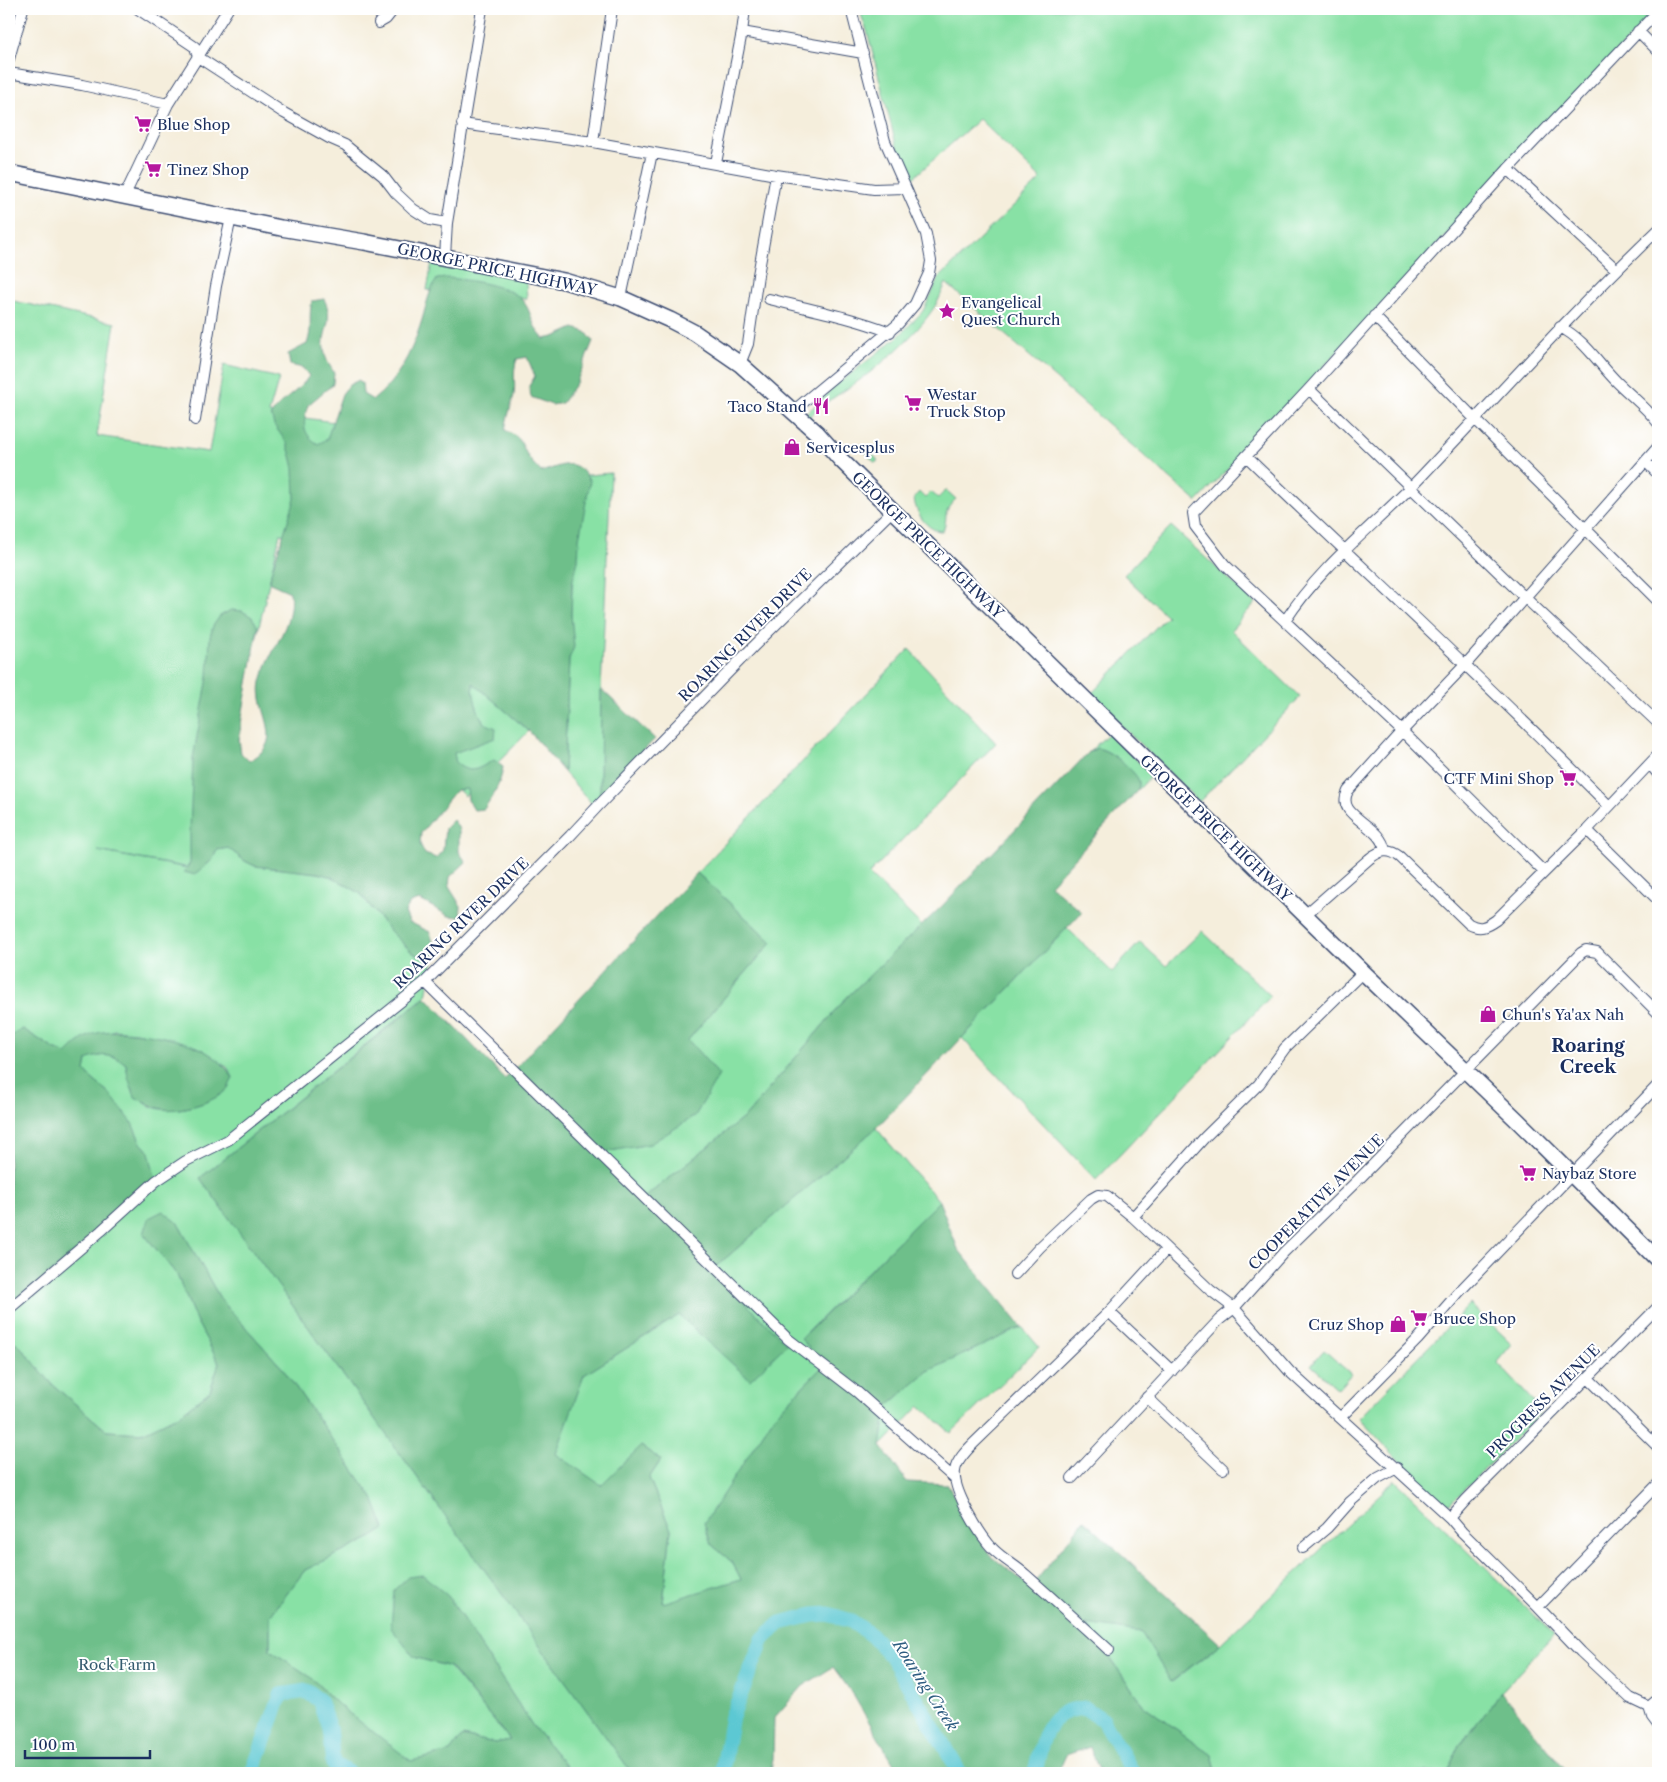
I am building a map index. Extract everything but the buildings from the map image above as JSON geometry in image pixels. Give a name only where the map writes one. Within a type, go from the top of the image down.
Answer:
[{"type":"highway","name":"GEORGE PRICE HIGHWAY","points":[[9,173],[231,218],[564,281],[621,298],[694,333],[740,364],[793,411],[1658,1260]]},
{"type":"street","points":[[9,59],[23,9]]},
{"type":"street","points":[[138,9],[195,47],[198,57],[284,113],[345,145],[383,176],[396,193],[413,209],[430,220],[447,223]]},
{"type":"street","points":[[124,197],[168,104],[228,9]]},
{"type":"street","points":[[379,23],[386,19],[394,9]]},
{"type":"street","points":[[445,257],[447,223],[482,9]]},
{"type":"street","points":[[593,142],[612,9]]},
{"type":"street","points":[[716,163],[745,9]]},
{"type":"street","points":[[793,411],[890,332],[915,304],[926,283],[930,267],[926,234],[885,142],[851,9]]},
{"type":"street","points":[[1544,872],[1402,731],[1225,565],[1194,526],[1193,513],[1309,389],[1508,169],[1658,11]]},
{"type":"street","points":[[1638,31],[1658,51]]},
{"type":"street","points":[[742,32],[863,53]]},
{"type":"street","points":[[9,73],[82,85],[168,104]]},
{"type":"street","points":[[462,124],[593,142],[776,175],[874,189],[905,188]]},
{"type":"street","points":[[621,298],[652,153]]},
{"type":"street","points":[[1508,169],[1616,270]]},
{"type":"street","points":[[740,364],[748,344],[776,175]]},
{"type":"street","points":[[195,420],[216,286],[231,218]]},
{"type":"street","points":[[1285,621],[1324,573],[1476,420],[1560,327],[1658,230]]},
{"type":"street","points":[[769,299],[865,322],[890,332]]},
{"type":"street","points":[[1374,316],[1658,601]]},
{"type":"street","points":[[1560,327],[1569,332],[1601,363],[1616,381],[1648,410],[1658,424]]},
{"type":"street","points":[[1309,389],[1524,598],[1658,723]]},
{"type":"street","points":[[1385,851],[1378,834],[1350,812],[1345,801],[1352,785],[1466,664],[1658,447]]},
{"type":"street","points":[[1246,456],[1345,552],[1466,664],[1609,806]]},
{"type":"street","points":[[1646,462],[1658,474]]},
{"type":"street","name":"ROARING RIVER DRIVE","points":[[9,1309],[101,1231],[156,1181],[186,1161],[228,1140],[425,982],[548,860],[753,647],[892,510]]},
{"type":"street","points":[[1305,915],[1369,859],[1385,851],[1395,853],[1400,857],[1462,918],[1476,927],[1483,928],[1496,920],[1587,830],[1658,755]]},
{"type":"street","points":[[1650,764],[1658,774]]},
{"type":"street","points":[[1587,830],[1658,900]]},
{"type":"street","name":"COOPERATIVE AVENUE","points":[[1072,1478],[1219,1320],[1234,1308],[1284,1252],[1586,950],[1597,952],[1658,1013]]},
{"type":"street","points":[[1133,1217],[1205,1136],[1258,1084],[1284,1048],[1363,972]]},
{"type":"street","points":[[425,982],[788,1339],[857,1392],[955,1479]]},
{"type":"street","points":[[1341,1417],[1418,1339],[1459,1292],[1658,1085]]},
{"type":"street","points":[[1015,1274],[1040,1247],[1091,1199],[1098,1195],[1107,1196],[1133,1217],[1210,1290],[1234,1308],[1290,1372],[1450,1518],[1581,1652],[1630,1698],[1650,1707]]},
{"type":"street","points":[[1109,1650],[1025,1574],[994,1549],[981,1533],[960,1496],[955,1479],[955,1470],[959,1461],[974,1443],[1109,1312],[1166,1250]]},
{"type":"street","name":"PROGRESS AVENUE","points":[[1450,1518],[1658,1307]]},
{"type":"street","points":[[1109,1312],[1172,1371]]},
{"type":"street","points":[[1588,1378],[1658,1447]]},
{"type":"street","points":[[1146,1397],[1223,1469]]},
{"type":"street","points":[[1303,1548],[1327,1528],[1350,1502],[1378,1478],[1396,1468]]},
{"type":"street","points":[[1538,1607],[1658,1484]]},
{"type":"street","points":[[1650,1707],[1658,1700]]},
{"type":"street","points":[[1650,1707],[1652,1717],[1658,1725]]},
{"type":"green space","points":[[859,9],[1657,9],[1197,502],[946,283],[931,312],[902,345],[868,374],[808,418],[805,415],[835,386],[899,336],[923,311],[939,278],[1041,179],[979,119],[912,179],[898,152],[867,31]]},
{"type":"green space","points":[[432,262],[526,281],[527,299],[427,290]]},
{"type":"green space","points":[[448,278],[488,284],[509,291],[517,296],[523,301],[536,329],[544,339],[554,337],[574,328],[586,332],[593,341],[576,383],[562,403],[552,405],[531,397],[529,386],[535,376],[527,357],[517,359],[514,395],[505,430],[518,439],[529,458],[541,472],[563,465],[574,465],[585,473],[590,481],[579,539],[578,561],[572,583],[571,614],[574,647],[569,659],[564,772],[529,731],[473,683],[479,714],[484,723],[496,728],[495,738],[454,753],[456,763],[461,767],[471,770],[494,760],[503,767],[502,773],[496,789],[484,809],[474,810],[468,800],[467,789],[456,790],[421,833],[420,844],[425,854],[436,858],[443,850],[445,828],[453,820],[459,829],[459,852],[466,862],[450,877],[449,887],[461,906],[460,917],[449,916],[420,900],[410,903],[405,912],[409,922],[430,932],[434,955],[424,958],[413,953],[389,930],[360,893],[329,876],[255,866],[228,848],[217,850],[212,860],[195,875],[184,872],[190,863],[193,758],[208,677],[210,637],[213,626],[220,616],[231,610],[242,611],[252,617],[258,627],[242,717],[239,740],[241,753],[249,761],[261,753],[267,744],[269,735],[260,693],[261,682],[264,670],[285,627],[290,605],[290,592],[270,583],[271,573],[295,499],[294,468],[291,456],[287,443],[274,425],[271,415],[309,376],[303,368],[290,365],[288,354],[307,344],[310,333],[312,301],[324,299],[327,307],[328,321],[324,347],[326,359],[334,373],[333,384],[308,405],[304,422],[306,432],[318,444],[327,439],[342,394],[349,385],[359,380],[362,383],[363,394],[373,400],[389,385],[402,367],[412,347],[429,296],[437,279]]},
{"type":"green space","points":[[9,300],[115,323],[97,436],[209,452],[224,365],[279,378],[269,413],[348,424],[317,542],[280,534],[205,866],[212,860],[217,850],[228,848],[255,866],[318,873],[329,876],[360,893],[389,930],[413,953],[424,958],[434,955],[426,996],[200,1178],[632,1773],[572,1773],[532,1725],[448,1596],[414,1657],[449,1667],[510,1740],[495,1743],[462,1736],[450,1752],[411,1762],[341,1707],[309,1676],[270,1650],[270,1616],[305,1570],[369,1539],[373,1498],[283,1369],[221,1300],[177,1222],[144,1234],[177,1275],[196,1320],[219,1363],[210,1391],[179,1415],[142,1433],[107,1431],[53,1385],[18,1344],[9,1340],[9,1306],[149,1152],[141,1143],[136,1132],[109,1093],[85,1071],[87,1060],[97,1056],[112,1056],[126,1064],[132,1084],[144,1102],[160,1109],[181,1109],[202,1103],[220,1093],[233,1077],[227,1067],[198,1047],[136,1032],[114,1030],[74,1047],[66,1054],[54,1049],[23,1029],[9,1037]],"holes":[[[98,851],[201,870],[185,872],[187,868]]]},
{"type":"green space","points":[[861,444],[877,459],[877,462],[874,462],[860,446]]},
{"type":"green space","points":[[611,473],[601,689],[600,795],[592,804],[564,772],[577,476]]},
{"type":"green space","points":[[946,490],[956,499],[948,508],[943,531],[927,525],[919,515],[914,498],[919,492],[925,498],[931,492],[938,498]]},
{"type":"green space","points":[[1171,526],[1255,603],[1231,630],[1300,697],[1199,802],[1090,695],[1167,616],[1124,575]]},
{"type":"green space","points":[[909,649],[996,743],[869,874],[922,926],[847,997],[746,1116],[644,1198],[598,1153],[650,1144],[688,1040],[772,942],[697,873]]},
{"type":"green space","points":[[450,663],[529,731],[465,796],[427,762]]},
{"type":"green space","points":[[601,689],[655,739],[600,795]]},
{"type":"green space","points":[[1109,733],[1152,775],[1137,791],[1139,785],[1135,775],[1109,752],[1096,749],[1088,753]]},
{"type":"green space","points":[[1097,748],[1108,752],[1126,765],[1138,779],[1139,785],[1137,791],[1050,885],[1082,912],[876,1128],[712,1270],[787,1344],[750,1380],[679,1315],[584,1375],[556,1454],[601,1485],[641,1446],[661,1460],[649,1478],[671,1530],[663,1603],[741,1579],[732,1562],[711,1544],[704,1523],[775,1415],[824,1365],[801,1339],[939,1201],[958,1249],[1022,1327],[928,1371],[887,1406],[881,1446],[907,1482],[947,1484],[991,1556],[1031,1587],[1084,1520],[1220,1644],[1171,1682],[1141,1632],[1086,1624],[1143,1705],[1212,1755],[1217,1773],[1100,1773],[1090,1747],[1066,1755],[1058,1773],[899,1773],[852,1693],[833,1667],[803,1686],[774,1718],[773,1760],[770,1773],[632,1773],[200,1178],[426,997],[505,1079],[697,873],[772,942],[688,1040],[719,1075],[695,1116],[650,1144],[599,1153],[644,1198],[746,1116],[847,997],[942,906],[1088,753]]},
{"type":"green space","points":[[1067,928],[1112,972],[1140,942],[1166,966],[1202,931],[1271,996],[1096,1180],[962,1038]]},
{"type":"green space","points":[[23,1029],[54,1049],[66,1054],[86,1037],[104,1032],[132,1032],[177,1040],[214,1057],[233,1078],[228,1088],[216,1098],[198,1105],[170,1110],[152,1106],[135,1097],[126,1064],[112,1056],[98,1056],[87,1060],[85,1071],[109,1093],[131,1121],[141,1143],[149,1152],[156,1181],[9,1309],[9,1037]]},
{"type":"green space","points":[[876,1128],[939,1201],[801,1338],[824,1365],[775,1415],[743,1464],[711,1544],[732,1562],[741,1579],[663,1604],[671,1530],[649,1478],[661,1460],[641,1446],[601,1486],[555,1454],[584,1375],[679,1315],[750,1379],[712,1270]]},
{"type":"green space","name":"Rock Farm","points":[[163,1211],[177,1222],[221,1300],[283,1369],[373,1498],[385,1529],[369,1539],[305,1570],[270,1616],[270,1650],[309,1676],[341,1707],[411,1761],[450,1752],[462,1736],[495,1743],[510,1740],[450,1667],[414,1657],[391,1628],[394,1590],[408,1577],[423,1575],[448,1596],[532,1725],[572,1773],[9,1773],[9,1340],[18,1344],[53,1385],[107,1431],[142,1433],[179,1415],[210,1391],[219,1363],[196,1320],[177,1275],[144,1234],[149,1218]]},
{"type":"green space","points":[[1470,1304],[1512,1344],[1497,1362],[1542,1411],[1451,1503],[1439,1503],[1359,1418]]},
{"type":"green space","points":[[1022,1327],[1039,1347],[951,1433],[920,1406],[881,1446],[887,1406],[928,1371]]},
{"type":"green space","points":[[1324,1350],[1351,1374],[1338,1389],[1311,1365]]},
{"type":"green space","points":[[1395,1480],[1554,1635],[1501,1692],[1460,1745],[1447,1773],[1217,1773],[1212,1755],[1143,1705],[1086,1623],[1141,1632],[1172,1682],[1220,1644]]},
{"type":"green space","points":[[1501,1692],[1566,1771],[1572,1773],[1447,1773],[1460,1745]]},
{"type":"waterway","name":"Roaring Creek","points":[[722,1773],[732,1716],[763,1639],[780,1623],[813,1615],[828,1614],[851,1621],[871,1635],[891,1656],[960,1773]]},
{"type":"waterway","name":"Roaring Creek","points":[[252,1773],[281,1695],[306,1691],[319,1700],[329,1728],[333,1764],[349,1773]]},
{"type":"waterway","name":"Roaring Creek","points":[[1035,1773],[1043,1739],[1051,1724],[1065,1712],[1085,1708],[1103,1720],[1133,1773]]},
{"type":"place","name":"Blue Shop","points":[[143,124]]},
{"type":"place","name":"Tinez Shop","points":[[153,169]]},
{"type":"place","name":"Evangelical Quest Church","points":[[947,311]]},
{"type":"place","name":"Westar Truck Stop","points":[[913,403]]},
{"type":"place","name":"Taco Stand","points":[[821,406]]},
{"type":"place","name":"Servicesplus","points":[[792,447]]},
{"type":"place","name":"CTF Mini Shop","points":[[1568,778]]},
{"type":"place","name":"Chun's Ya'ax Nah","points":[[1488,1014]]},
{"type":"place","name":"Naybaz Store","points":[[1528,1173]]},
{"type":"place","name":"Bruce Shop","points":[[1419,1318]]},
{"type":"place","name":"Cruz Shop","points":[[1398,1324]]},
{"type":"district","name":"Roaring Creek","points":[[1588,1056]]}]
